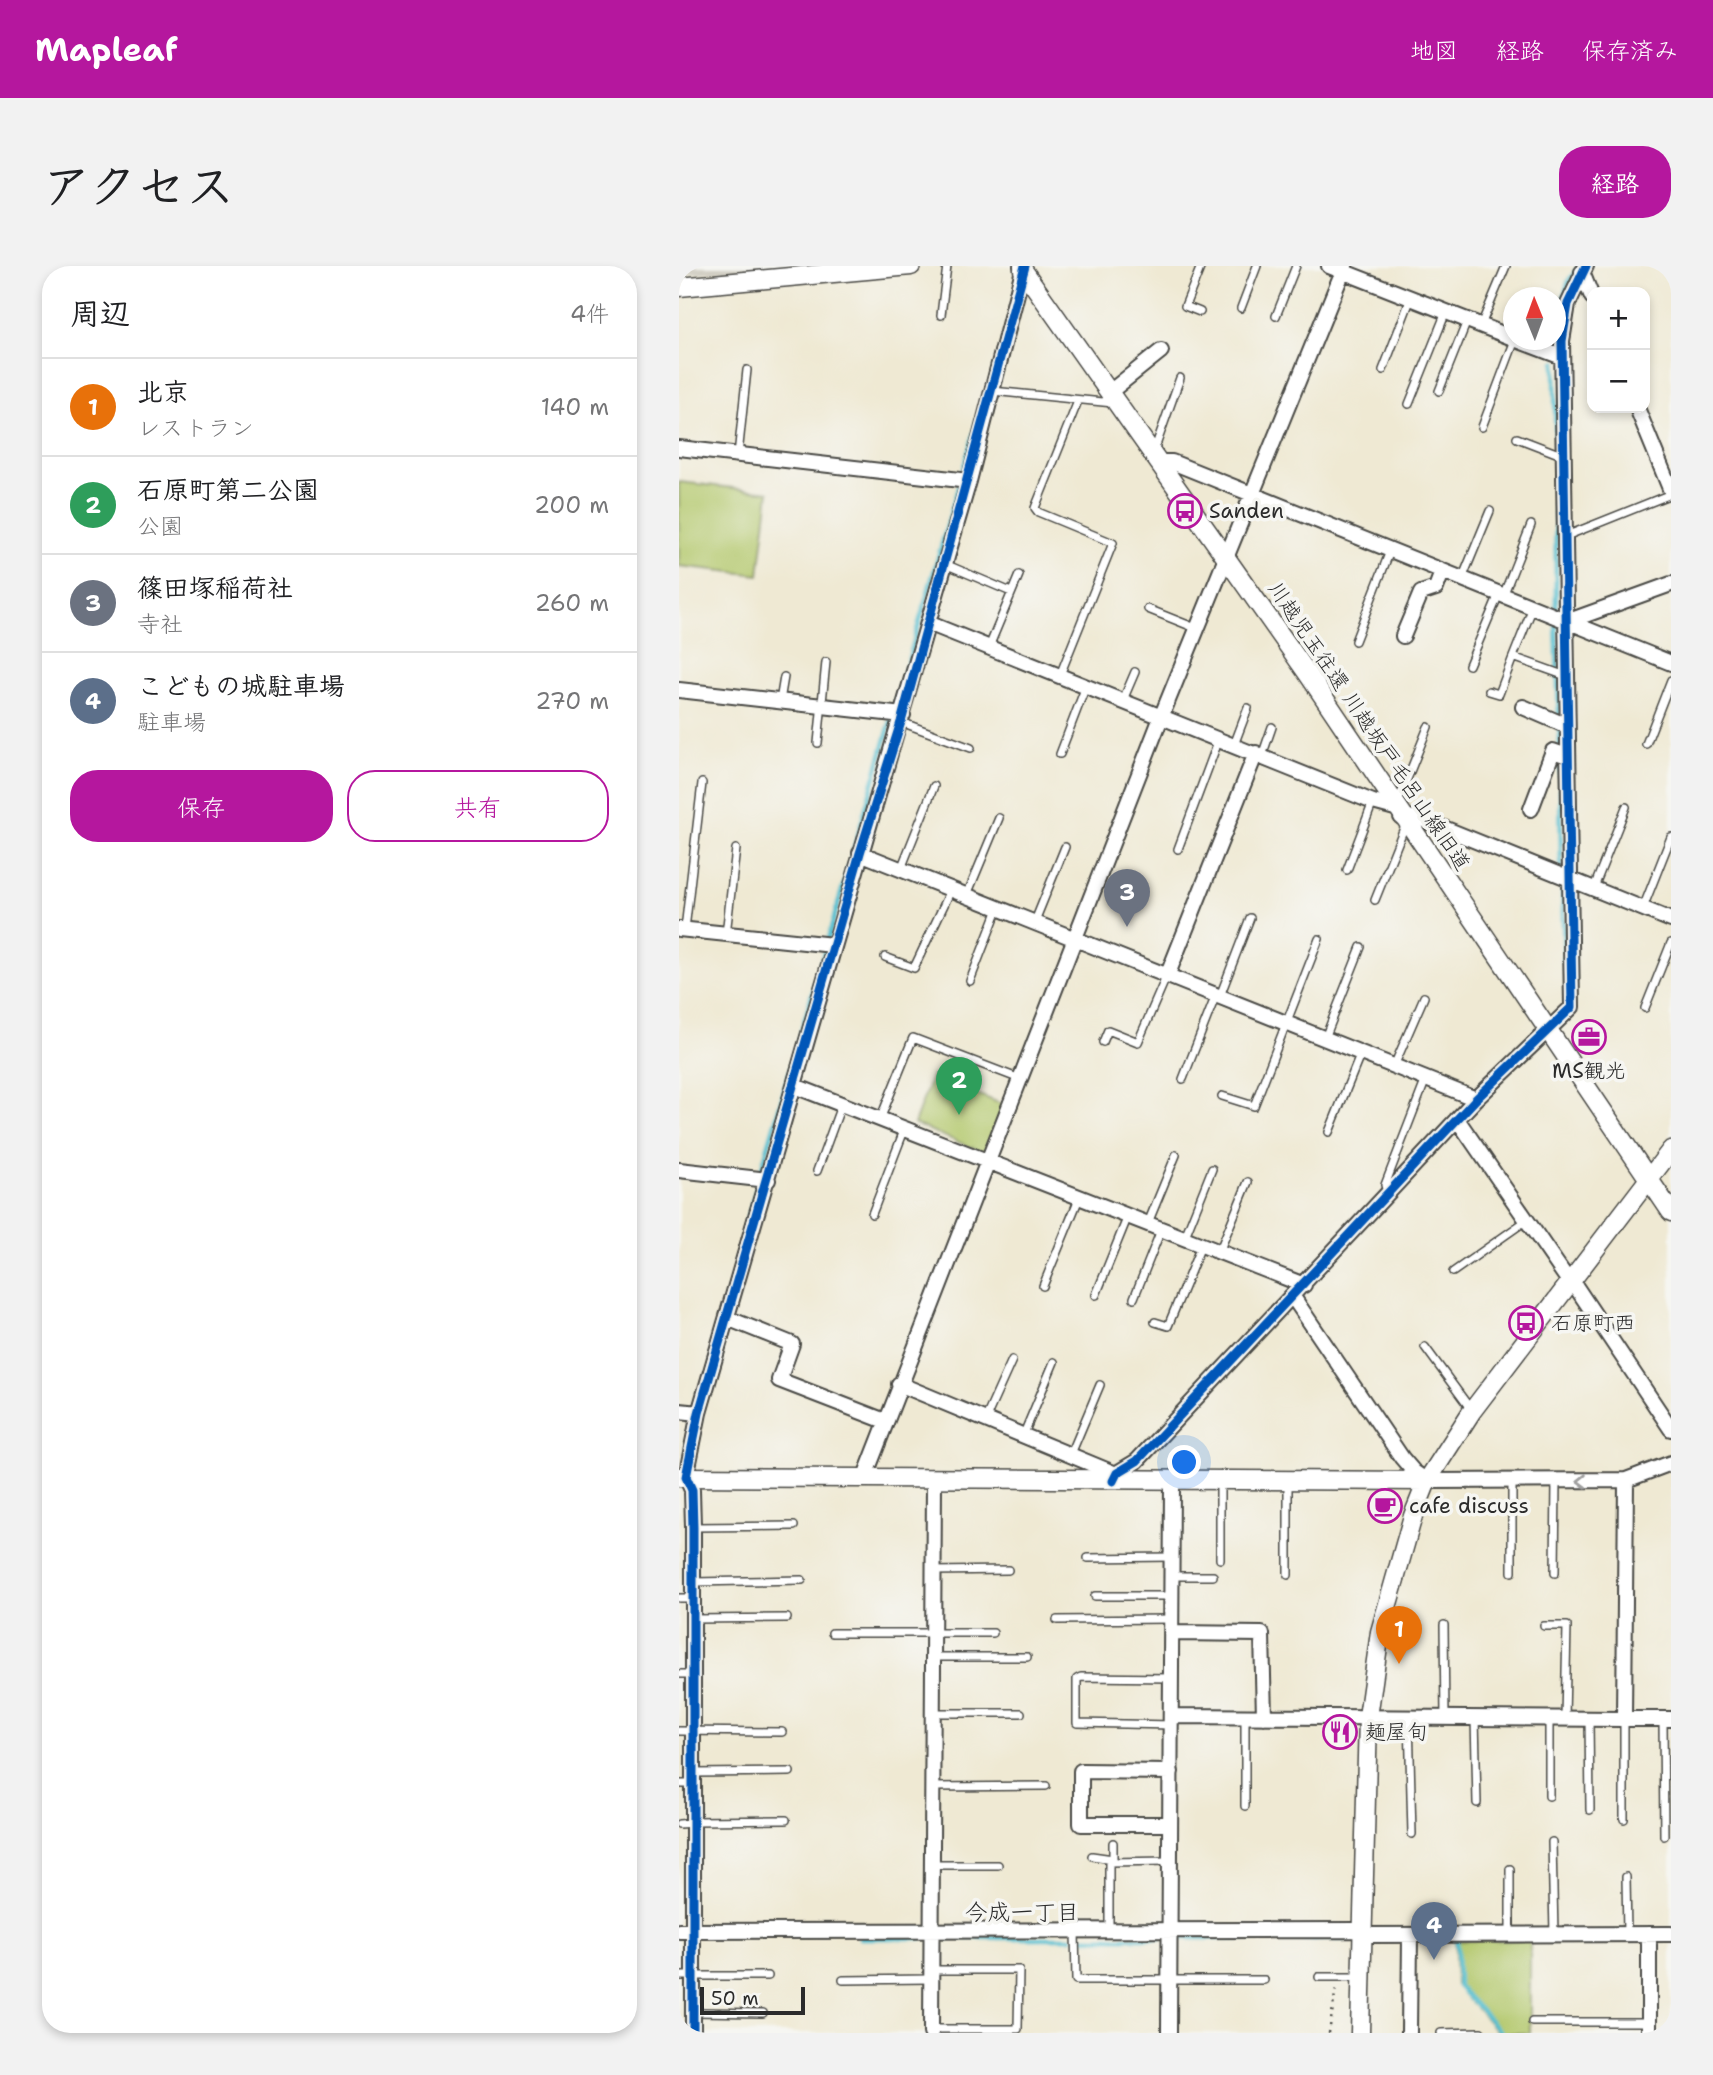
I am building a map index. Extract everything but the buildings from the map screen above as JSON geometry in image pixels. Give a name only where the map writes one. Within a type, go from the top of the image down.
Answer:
[{"type":"street","points":[[679,286],[911,266]]},
{"type":"street","points":[[681,1482],[833,945],[902,718],[969,481],[1020,267]]},
{"type":"street","name":"川越児玉往還 川越坂戸毛呂山線旧道","points":[[1020,267],[1116,397],[1308,674],[1401,816],[1671,1212]]},
{"type":"street","points":[[864,1479],[1162,715],[1253,496],[1339,268],[1503,334]]},
{"type":"street","points":[[1584,269],[1589,287]]},
{"type":"street","points":[[1115,1478],[1137,1461],[1476,1099],[1571,1007],[1562,357],[1568,304],[1584,269]]},
{"type":"street","points":[[1544,350],[1562,357]]},
{"type":"street","points":[[1116,397],[1161,351]]},
{"type":"street","points":[[1639,413],[1671,490]]},
{"type":"street","points":[[679,448],[969,481]]},
{"type":"street","points":[[1157,457],[1671,663]]},
{"type":"street","points":[[1403,636],[1421,593],[1436,588],[1442,572]]},
{"type":"street","points":[[1566,622],[1671,584]]},
{"type":"street","points":[[928,623],[1259,754],[1401,816],[1419,818],[1671,920]]},
{"type":"street","points":[[679,690],[902,718]]},
{"type":"street","points":[[1523,707],[1567,726]]},
{"type":"street","points":[[1531,809],[1553,751],[1567,756]]},
{"type":"street","points":[[1168,974],[1259,754]]},
{"type":"street","points":[[860,853],[1476,1099]]},
{"type":"street","points":[[682,929],[833,945]]},
{"type":"street","points":[[795,1086],[843,1102],[1304,1285]]},
{"type":"street","points":[[1457,1119],[1671,1429]]},
{"type":"street","points":[[1360,2033],[1368,1717],[1380,1632],[1413,1516],[1427,1481],[1472,1411],[1671,1150]]},
{"type":"street","points":[[679,1170],[768,1180]]},
{"type":"street","points":[[1293,1297],[1402,1458],[1414,1472],[1427,1481]]},
{"type":"street","points":[[727,1318],[792,1344],[779,1380],[885,1421]]},
{"type":"street","points":[[899,1384],[1071,1454],[1115,1478]]},
{"type":"street","points":[[679,1411],[699,1413]]},
{"type":"street","points":[[681,1482],[1115,1478],[1288,1482],[1626,1480],[1671,1463]]},
{"type":"street","points":[[931,2031],[934,1480]]},
{"type":"street","points":[[1169,2033],[1172,1480]]},
{"type":"street","points":[[1624,1719],[1626,1480]]},
{"type":"street","points":[[681,1482],[692,1490],[693,1527],[694,1581],[686,1598],[694,1619],[687,1674],[694,1731],[694,1778],[689,1823],[686,1976],[694,2033]]},
{"type":"street","points":[[1172,1626],[1262,1634],[1264,1717]]},
{"type":"street","points":[[1172,1721],[1245,1717],[1667,1719]]},
{"type":"street","points":[[1170,1824],[1081,1824],[1081,1771],[1171,1772]]},
{"type":"street","points":[[686,1931],[1671,1934]]},
{"type":"street","points":[[1649,1934],[1649,2027]]},
{"type":"street","points":[[1409,2033],[1410,1935]]},
{"type":"lane","points":[[941,315],[947,266]]},
{"type":"lane","points":[[1200,312],[1185,306],[1201,266]]},
{"type":"lane","points":[[1241,308],[1258,266]]},
{"type":"lane","points":[[1276,316],[1296,266]]},
{"type":"lane","points":[[1439,391],[1506,266]]},
{"type":"lane","points":[[1383,370],[1411,298]]},
{"type":"lane","points":[[1409,404],[1446,312]]},
{"type":"lane","points":[[1482,427],[1511,350]]},
{"type":"lane","points":[[738,455],[747,370]]},
{"type":"lane","points":[[1157,457],[1181,378]]},
{"type":"lane","points":[[992,391],[1078,401],[1116,397]]},
{"type":"lane","points":[[1060,675],[1113,543],[1038,512],[1035,508],[1078,401]]},
{"type":"lane","points":[[1517,438],[1565,457]]},
{"type":"lane","points":[[1566,536],[1671,490]]},
{"type":"lane","points":[[1461,579],[1490,510]]},
{"type":"lane","points":[[1469,666],[1531,525]]},
{"type":"lane","points":[[1355,641],[1390,551]]},
{"type":"lane","points":[[945,564],[1011,592]]},
{"type":"lane","points":[[989,648],[1019,575]]},
{"type":"lane","points":[[1489,691],[1499,694],[1533,607]]},
{"type":"lane","points":[[1148,609],[1198,629]]},
{"type":"lane","points":[[1513,657],[1566,676]]},
{"type":"lane","points":[[818,743],[826,662]]},
{"type":"lane","points":[[1123,700],[1135,673]]},
{"type":"lane","points":[[780,701],[784,677]]},
{"type":"lane","points":[[1646,744],[1671,680]]},
{"type":"lane","points":[[1060,754],[1086,685]]},
{"type":"lane","points":[[1234,745],[1248,708]]},
{"type":"lane","points":[[902,718],[971,748]]},
{"type":"lane","points":[[1259,754],[1272,727]]},
{"type":"lane","points":[[1375,900],[1428,727]]},
{"type":"lane","points":[[1178,849],[1219,739]]},
{"type":"lane","points":[[682,929],[702,783]]},
{"type":"lane","points":[[901,869],[935,786]]},
{"type":"lane","points":[[1347,870],[1373,802]]},
{"type":"lane","points":[[1593,890],[1626,807]]},
{"type":"lane","points":[[967,895],[999,818]]},
{"type":"lane","points":[[1643,909],[1671,837]]},
{"type":"lane","points":[[1035,921],[1065,847]]},
{"type":"lane","points":[[726,934],[736,849]]},
{"type":"lane","points":[[885,957],[914,968],[951,889]]},
{"type":"lane","points":[[970,981],[998,909]]},
{"type":"lane","points":[[1183,1079],[1250,918]]},
{"type":"lane","points":[[1222,1096],[1254,1106],[1319,939]]},
{"type":"lane","points":[[1645,1008],[1671,943]]},
{"type":"lane","points":[[1325,1038],[1361,947]]},
{"type":"lane","points":[[1103,1042],[1108,1030],[1138,1042],[1168,974]]},
{"type":"lane","points":[[1394,1066],[1424,997]]},
{"type":"lane","points":[[881,1118],[913,1038],[1020,1079]]},
{"type":"lane","points":[[1329,1132],[1361,1053]]},
{"type":"lane","points":[[1387,1192],[1385,1185],[1426,1079]]},
{"type":"lane","points":[[817,1171],[843,1102]]},
{"type":"lane","points":[[872,1214],[906,1128]]},
{"type":"lane","points":[[1134,1298],[1176,1155]]},
{"type":"lane","points":[[1184,1239],[1212,1169]]},
{"type":"lane","points":[[1219,1253],[1248,1182]]},
{"type":"lane","points":[[1043,1286],[1080,1196]]},
{"type":"lane","points":[[1096,1295],[1128,1216]]},
{"type":"lane","points":[[1453,1272],[1527,1220]]},
{"type":"lane","points":[[1155,1322],[1168,1326],[1201,1246]]},
{"type":"lane","points":[[1426,1347],[1472,1411]]},
{"type":"lane","points":[[985,1420],[1012,1360]]},
{"type":"lane","points":[[1023,1436],[1054,1362]]},
{"type":"lane","points":[[1071,1454],[1100,1385]]},
{"type":"lane","points":[[1220,1481],[1220,1559]]},
{"type":"lane","points":[[1511,1572],[1512,1481]]},
{"type":"lane","points":[[1555,1573],[1556,1481]]},
{"type":"lane","points":[[1288,1482],[1288,1575]]},
{"type":"lane","points":[[693,1527],[794,1526]]},
{"type":"lane","points":[[1088,1558],[1172,1557]]},
{"type":"lane","points":[[933,1571],[1008,1570]]},
{"type":"lane","points":[[1172,1576],[1213,1576]]},
{"type":"lane","points":[[694,1581],[802,1580]]},
{"type":"lane","points":[[1095,1596],[1172,1596]]},
{"type":"lane","points":[[694,1619],[787,1618]]},
{"type":"lane","points":[[1057,1620],[1172,1626]]},
{"type":"lane","points":[[1444,1625],[1445,1718]]},
{"type":"lane","points":[[1544,1626],[1567,1626],[1565,1718]]},
{"type":"lane","points":[[832,1633],[993,1633]]},
{"type":"lane","points":[[933,1657],[1027,1657]]},
{"type":"lane","points":[[1171,1678],[1081,1677],[1077,1679],[1077,1723],[1172,1721]]},
{"type":"lane","points":[[933,1713],[1021,1713]]},
{"type":"lane","points":[[1245,1717],[1245,1806]]},
{"type":"lane","points":[[1409,1717],[1412,1834]]},
{"type":"lane","points":[[1475,1718],[1477,1802]]},
{"type":"lane","points":[[1549,1718],[1549,1796]]},
{"type":"lane","points":[[1589,1719],[1590,1810]]},
{"type":"lane","points":[[1624,1719],[1624,1819]]},
{"type":"lane","points":[[1664,1836],[1667,1719]]},
{"type":"lane","points":[[679,1731],[782,1732]]},
{"type":"lane","points":[[679,1784],[694,1778],[790,1772]]},
{"type":"lane","points":[[932,1787],[1045,1786]]},
{"type":"lane","points":[[689,1823],[786,1820]]},
{"type":"lane","points":[[1552,1842],[1554,1934]]},
{"type":"lane","points":[[1113,1843],[1113,1861]]},
{"type":"lane","points":[[1092,1856],[1113,1861],[1169,1861]]},
{"type":"lane","points":[[1109,1932],[1109,1862],[1113,1861]]},
{"type":"lane","points":[[933,1865],[998,1865]]},
{"type":"lane","points":[[1510,1869],[1510,1934]]},
{"type":"lane","points":[[1626,1878],[1627,1934]]},
{"type":"lane","points":[[1075,1931],[1076,1980],[1264,1980]]},
{"type":"lane","points":[[843,1980],[1019,1970],[1019,2029],[931,2031]]},
{"type":"lane","points":[[686,1976],[768,1976]]},
{"type":"lane","points":[[1319,1977],[1361,1977]]},
{"type":"lane","points":[[693,2012],[763,2013]]},
{"type":"lane","points":[[1532,2022],[1649,2027]]},
{"type":"lane","points":[[1441,2033],[1481,2032]]},
{"type":"path","points":[[1329,2033],[1338,1977]]},
{"type":"shaded area","points":[[679,266],[786,266],[679,275]]},
{"type":"green space","points":[[679,482],[769,492],[759,575],[679,566]]},
{"type":"green space","points":[[932,1076],[1004,1105],[985,1153],[914,1124]]},
{"type":"green space","points":[[1530,1940],[1530,2033],[1499,2033],[1456,1985],[1455,1941]]},
{"type":"waterway","points":[[1566,290],[1569,280],[1578,268]]},
{"type":"waterway","points":[[1555,362],[1556,612]]},
{"type":"waterway","points":[[761,1171],[980,412]]},
{"type":"waterway","points":[[1556,621],[1560,749]]},
{"type":"waterway","points":[[1560,758],[1561,871]]},
{"type":"waterway","points":[[1562,880],[1564,962]]},
{"type":"waterway","points":[[745,1230],[757,1186]]},
{"type":"waterway","points":[[860,1938],[922,1938]]},
{"type":"waterway","points":[[936,1938],[1071,1938]]},
{"type":"waterway","points":[[1077,1938],[1160,1938]]},
{"type":"waterway","points":[[1175,1938],[1345,1939]]},
{"type":"waterway","points":[[1454,1940],[1457,1940],[1458,1986],[1502,2033]]},
{"type":"cycle path","points":[[693,2033],[693,1527],[692,1490],[686,1477],[699,1413],[860,853],[901,722],[1025,266]]},
{"type":"cycle path","points":[[1113,1481],[1117,1473],[1137,1461],[1476,1099],[1572,1007],[1562,341],[1568,304],[1586,266]]},
{"type":"place","name":"Sanden","points":[[1185,511]]},
{"type":"place","name":"篠田塚稲荷社","points":[[1127,927]]},
{"type":"place","name":"MS観光","points":[[1589,1037]]},
{"type":"place","name":"石原町第二公園","points":[[959,1115]]},
{"type":"place","name":"石原町西","points":[[1526,1323]]},
{"type":"place","name":"cafe discuss","points":[[1385,1506]]},
{"type":"place","name":"北京","points":[[1399,1664]]},
{"type":"place","name":"麺屋旬","points":[[1340,1732]]},
{"type":"place","name":"こどもの城駐車場","points":[[1434,1960]]},
{"type":"district","name":"今成一丁目","points":[[1022,1912]]}]
